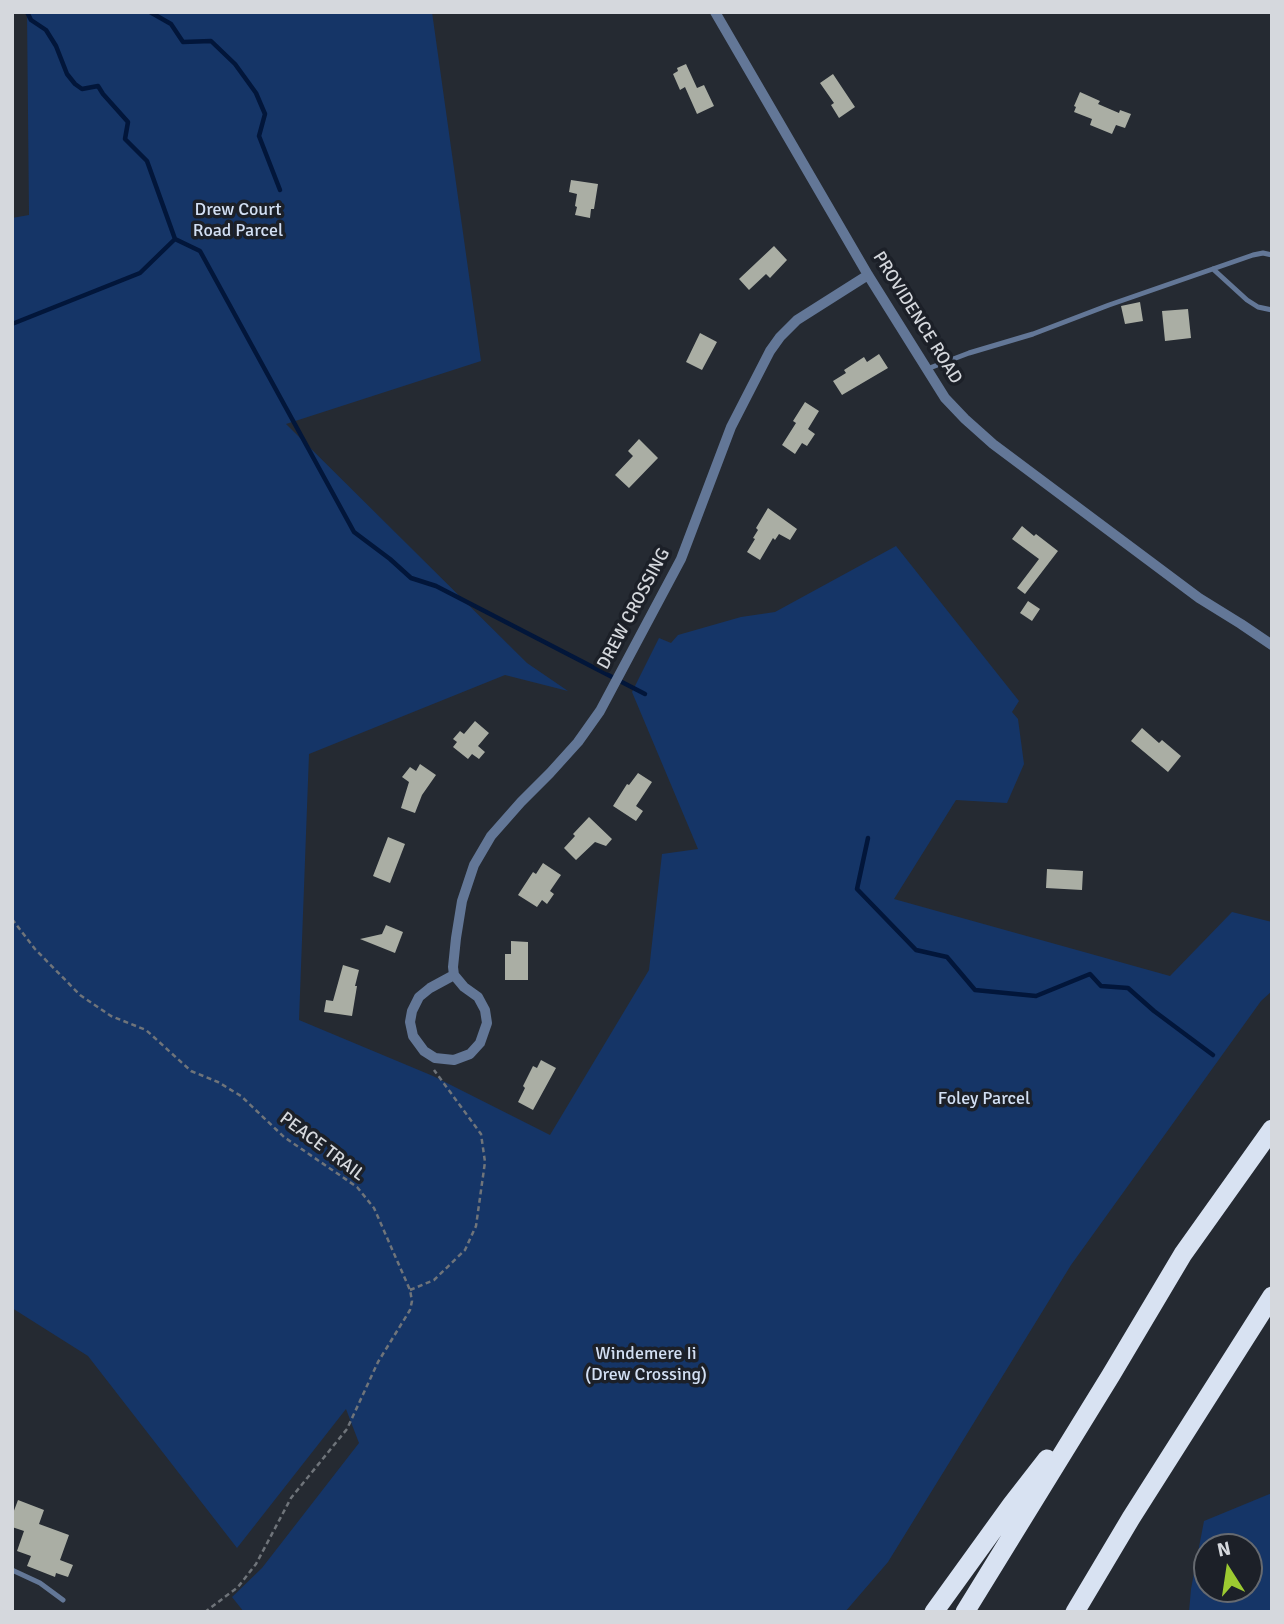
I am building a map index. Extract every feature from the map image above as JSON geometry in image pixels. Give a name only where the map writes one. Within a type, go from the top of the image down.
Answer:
[{"type":"highway","points":[[965,1612],[1184,1254],[1272,1129]]},
{"type":"highway","points":[[1075,1612],[1131,1518],[1272,1296]]},
{"type":"highway","points":[[934,1612],[1012,1504],[1111,1375]]},
{"type":"street","name":"PROVIDENCE ROAD","points":[[715,12],[868,275],[945,398],[993,444],[1199,598],[1272,645]]},
{"type":"street","name":"DREW CROSSING","points":[[454,975],[456,938],[474,865],[491,836],[578,742],[600,711],[681,559],[731,427],[770,351],[797,320],[868,275]]},
{"type":"street","points":[[454,975],[478,997],[485,1010],[487,1023],[480,1043],[470,1054],[454,1060],[435,1058],[424,1051],[412,1036],[412,1011],[419,997],[454,975]]},
{"type":"lane","points":[[927,369],[1253,255],[1272,255]]},
{"type":"lane","points":[[1213,269],[1247,300],[1258,307],[1272,310]]},
{"type":"lane","points":[[12,1570],[40,1583],[63,1600]]},
{"type":"path","name":"PEACE TRAIL","points":[[12,919],[35,949],[80,995],[111,1016],[146,1030],[191,1071],[218,1082],[241,1096],[284,1137],[357,1187],[374,1208],[410,1290]]},
{"type":"path","points":[[205,1612],[238,1587],[256,1564],[291,1498],[347,1429],[378,1362],[410,1310],[410,1290],[433,1280],[465,1250],[476,1226],[485,1162],[481,1134],[437,1075],[424,1051]]},
{"type":"green space","points":[[27,12],[432,12],[481,361],[286,424],[527,663],[568,691],[505,675],[309,754],[299,1020],[433,1076],[550,1135],[649,970],[662,854],[698,849],[632,692],[659,638],[671,643],[678,635],[741,617],[775,612],[896,546],[1019,701],[1012,712],[1018,719],[1024,764],[1007,803],[956,800],[894,899],[1170,976],[1232,912],[1272,922],[1272,991],[1261,1001],[1071,1265],[888,1562],[845,1612],[244,1612],[232,1597],[262,1568],[359,1443],[346,1409],[237,1548],[88,1356],[12,1308],[12,218],[29,215]]},
{"type":"green space","points":[[1272,1493],[1272,1612],[1189,1612],[1193,1579],[1193,1603],[1263,1603],[1263,1533],[1202,1533],[1204,1521]]},
{"type":"building","points":[[686,64],[697,88],[704,85],[714,106],[697,114],[685,87],[680,90],[673,74],[678,71],[677,68]]},
{"type":"building","points":[[833,74],[855,107],[839,118],[831,105],[834,103],[820,83]]},
{"type":"building","points":[[1080,92],[1100,101],[1098,104],[1119,113],[1120,110],[1131,114],[1125,128],[1116,125],[1112,134],[1090,125],[1092,119],[1074,112]]},
{"type":"building","points":[[571,180],[598,184],[590,218],[575,215],[577,194],[569,192]]},
{"type":"building","points":[[774,246],[787,260],[770,278],[766,274],[749,290],[739,279]]},
{"type":"building","points":[[1140,302],[1143,321],[1125,324],[1121,306]]},
{"type":"building","points":[[1188,309],[1191,338],[1165,341],[1162,311]]},
{"type":"building","points":[[700,333],[717,342],[702,370],[686,362]]},
{"type":"building","points":[[879,354],[888,368],[842,395],[833,381],[864,357],[867,362]]},
{"type":"building","points":[[805,402],[819,411],[808,429],[815,434],[807,446],[802,443],[795,454],[782,445]]},
{"type":"building","points":[[639,439],[658,458],[629,488],[615,475],[633,456],[628,451]]},
{"type":"building","points":[[768,508],[797,529],[790,540],[779,534],[775,540],[773,538],[760,560],[747,552],[755,539],[753,538],[758,530],[756,528]]},
{"type":"building","points":[[1022,526],[1058,551],[1025,594],[1017,588],[1039,559],[1012,539]]},
{"type":"building","points":[[1028,601],[1040,609],[1032,621],[1020,613]]},
{"type":"building","points":[[475,721],[489,733],[478,746],[485,752],[479,759],[472,754],[468,759],[453,747],[457,742],[453,739],[460,731],[464,734]]},
{"type":"building","points":[[1142,728],[1159,743],[1162,740],[1181,756],[1168,772],[1131,741]]},
{"type":"building","points":[[420,764],[436,775],[422,795],[415,813],[401,808],[409,782],[402,777],[410,767],[416,771]]},
{"type":"building","points":[[638,773],[652,782],[636,806],[643,811],[636,821],[613,806],[627,784],[629,785]]},
{"type":"building","points":[[589,817],[612,839],[606,846],[595,842],[576,860],[564,848]]},
{"type":"building","points":[[388,837],[405,844],[390,883],[373,876]]},
{"type":"building","points":[[543,863],[561,875],[550,891],[554,894],[547,904],[542,900],[537,907],[518,895],[533,872],[536,874]]},
{"type":"building","points":[[1047,869],[1083,871],[1082,890],[1046,888]]},
{"type":"building","points":[[386,925],[403,932],[395,953],[360,939],[382,934]]},
{"type":"building","points":[[511,941],[528,942],[528,980],[505,980],[505,954],[511,954]]},
{"type":"building","points":[[343,965],[359,970],[352,1016],[324,1012],[326,1000],[333,1001]]},
{"type":"building","points":[[541,1060],[556,1068],[533,1110],[518,1102],[533,1066],[537,1068]]},
{"type":"building","points":[[18,1500],[44,1510],[39,1524],[69,1535],[60,1560],[73,1565],[68,1577],[56,1573],[55,1577],[27,1566],[31,1556],[17,1551],[24,1531],[12,1527],[12,1516]]},
{"type":"waterway","points":[[27,12],[31,20],[46,30],[56,46],[67,74],[75,84],[82,89],[98,86],[128,122],[125,139],[147,161],[175,239],[200,251],[354,532],[411,578],[436,586],[645,694]]},
{"type":"waterway","points":[[150,12],[171,24],[183,42],[211,41],[235,64],[256,93],[265,114],[259,136],[280,190]]},
{"type":"waterway","points":[[12,324],[140,273],[175,239]]},
{"type":"waterway","points":[[868,838],[857,889],[916,950],[947,957],[975,990],[1036,996],[1090,974],[1101,986],[1128,988],[1213,1055]]},
{"type":"park label","name":"Drew Court Road Parcel","points":[[238,220]]},
{"type":"park label","name":"Foley Parcel","points":[[984,1099]]},
{"type":"park label","name":"Windemere Ii (Drew Crossing)","points":[[646,1364]]}]
